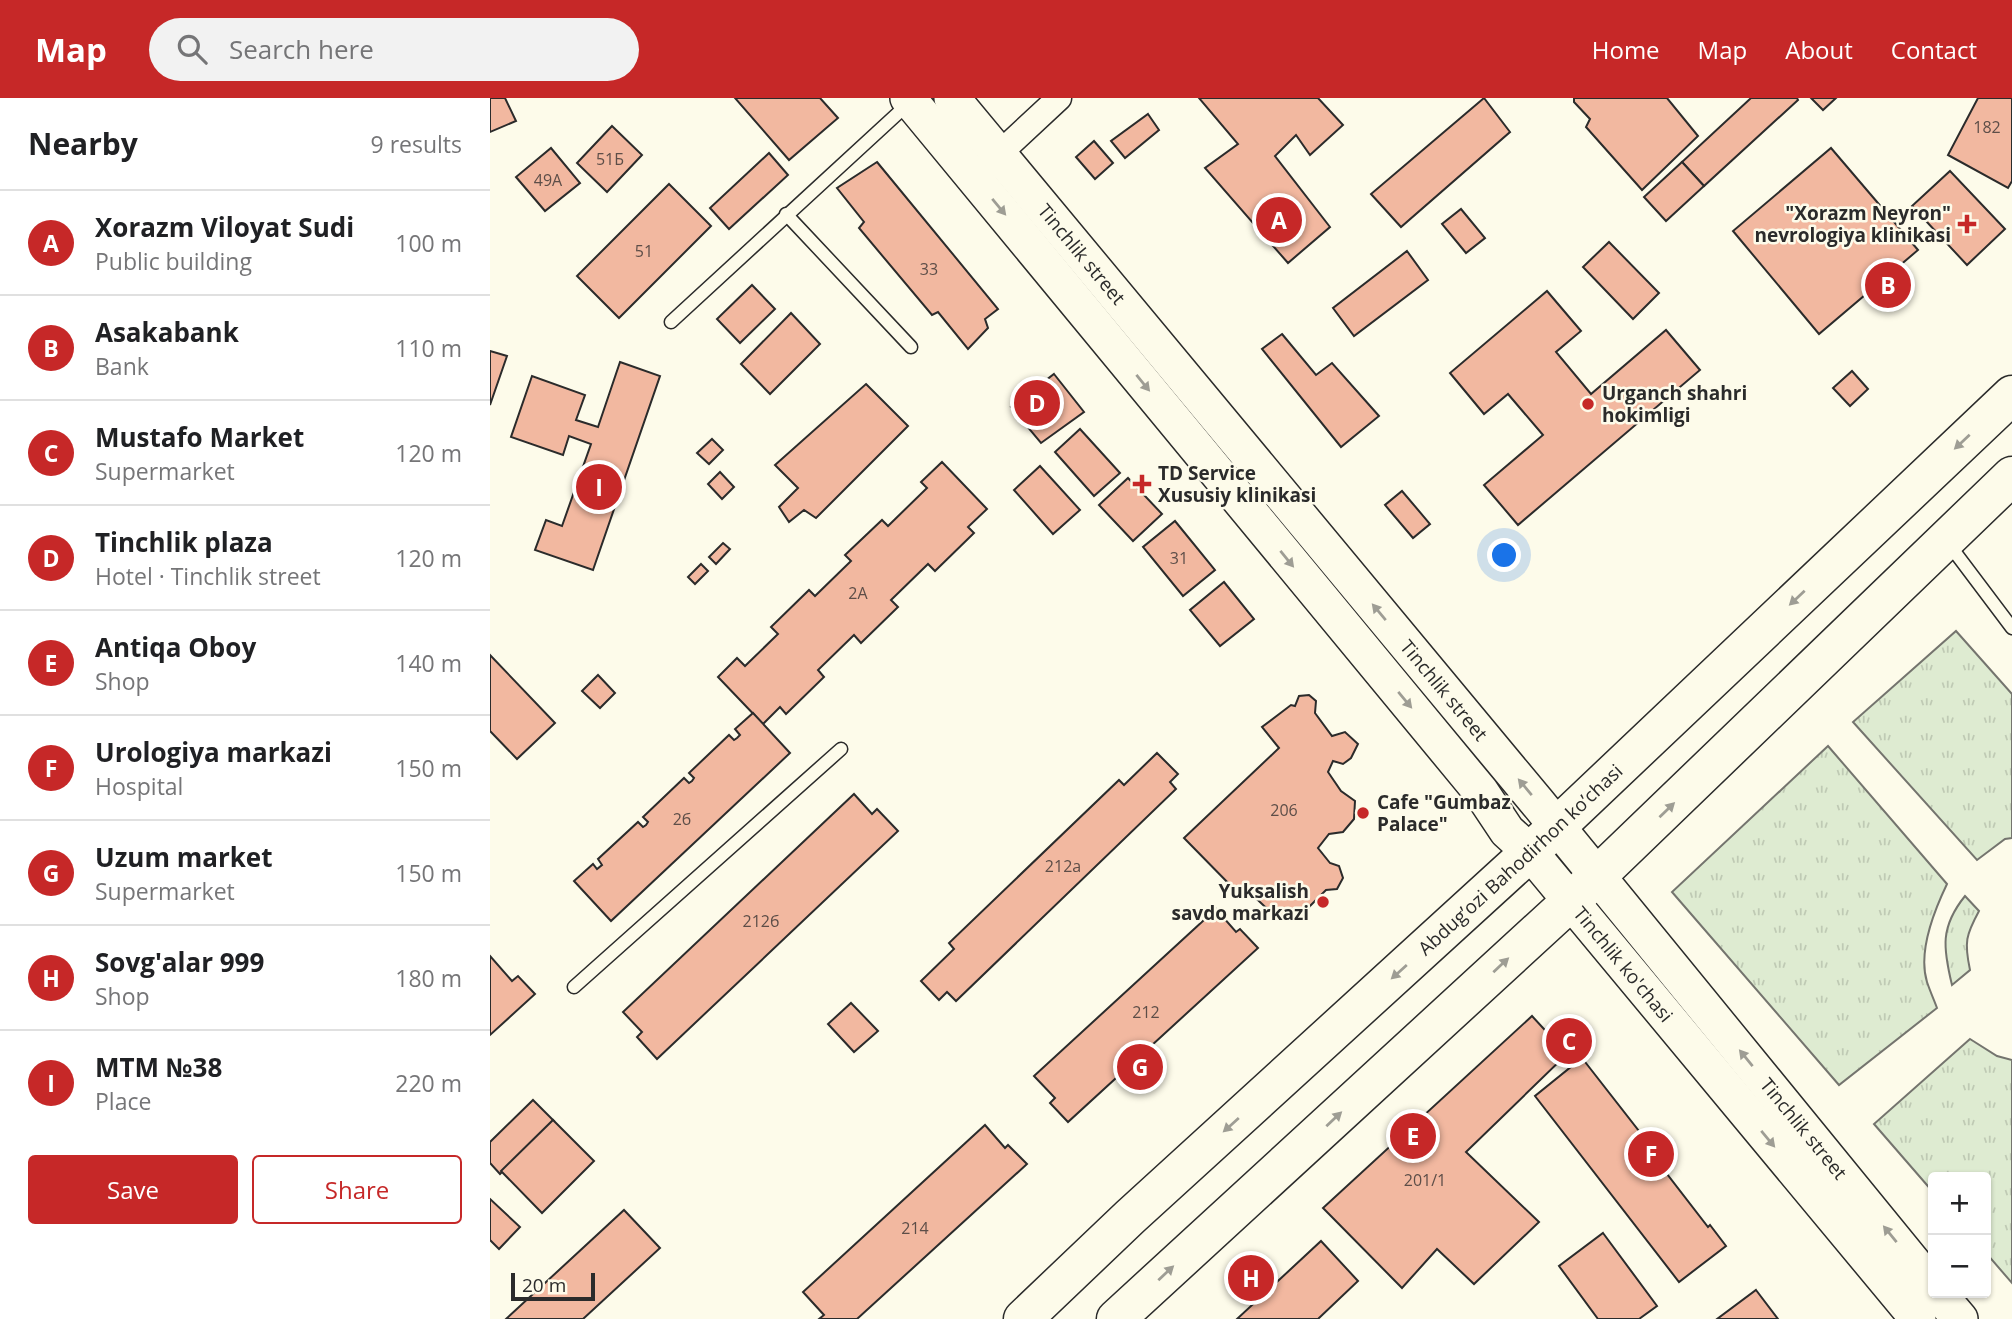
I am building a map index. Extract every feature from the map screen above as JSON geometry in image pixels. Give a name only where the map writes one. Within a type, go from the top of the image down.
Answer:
[{"type":"main road","name":"Tinchlik street","points":[[952,98],[986,165]]},
{"type":"main road","name":"Tinchlik street","points":[[909,100],[986,165],[1543,839]]},
{"type":"main road","name":"Abdug’ozi Bahodirhon ko’chasi","points":[[1023,1319],[1130,1217],[1543,839],[2012,395]]},
{"type":"main road","points":[[1116,1319],[1583,889],[2012,476]]},
{"type":"main road","name":"Tinchlik ko'chasi","points":[[1543,839],[1918,1319]]},
{"type":"main road","name":"Tinchlik street","points":[[1583,889],[1928,1281]]},
{"type":"main road","points":[[1942,1298],[1960,1319]]},
{"type":"street","points":[[986,165],[1059,98]]},
{"type":"lane","points":[[671,322],[909,100]]},
{"type":"lane","points":[[786,214],[911,346]]},
{"type":"lane","points":[[1946,540],[2012,628]]},
{"type":"lane","points":[[574,987],[841,749]]},
{"type":"green space","points":[[1956,631],[2012,694],[2012,838],[2005,839],[1977,860],[1853,722]]},
{"type":"green space","points":[[1828,746],[1947,884],[1933,919],[1924,958],[1927,982],[1937,1008],[1839,1085],[1672,892]]},
{"type":"green space","points":[[1965,896],[1979,911],[1967,939],[1970,970],[1952,985],[1946,938],[1951,918]]},
{"type":"green space","points":[[1970,1039],[1997,1056],[2012,1060],[2012,1283],[1991,1259],[1991,1172],[1928,1172],[1928,1186],[1874,1124]]},
{"type":"building","points":[[490,98],[505,98],[516,121],[490,132]]},
{"type":"building","points":[[735,98],[820,98],[838,118],[789,160]]},
{"type":"building","points":[[1199,98],[1318,98],[1343,125],[1310,155],[1296,135],[1275,156],[1330,227],[1288,263],[1205,168],[1238,144]]},
{"type":"building","points":[[1484,98],[1510,132],[1401,227],[1371,194]]},
{"type":"building","points":[[1574,98],[1667,98],[1698,136],[1642,190],[1586,127],[1590,119],[1574,102]]},
{"type":"building","points":[[1751,98],[1798,100],[1704,186],[1682,162]]},
{"type":"building","points":[[1811,98],[1836,98],[1823,110]]},
{"type":"building","points":[[1978,98],[2012,98],[2012,181],[2008,188],[1948,155]]},
{"type":"building","points":[[1148,114],[1159,130],[1125,158],[1111,141]]},
{"type":"building","points":[[612,126],[642,155],[607,192],[577,163]]},
{"type":"building","points":[[1094,141],[1113,163],[1095,179],[1076,157]]},
{"type":"building","points":[[551,148],[580,183],[545,211],[516,177]]},
{"type":"building","points":[[1831,148],[1918,250],[1819,334],[1733,231]]},
{"type":"building","points":[[769,153],[788,175],[729,229],[710,208]]},
{"type":"building","points":[[877,162],[998,309],[985,319],[988,328],[968,349],[938,312],[932,315],[859,228],[864,222],[837,188]]},
{"type":"building","points":[[1682,162],[1704,186],[1666,221],[1644,197]]},
{"type":"building","points":[[1950,171],[2005,229],[1967,265],[1912,206]]},
{"type":"building","points":[[669,184],[711,226],[619,318],[577,276]]},
{"type":"building","points":[[1461,209],[1485,238],[1466,253],[1442,224]]},
{"type":"building","points":[[1609,242],[1659,293],[1633,319],[1583,267]]},
{"type":"building","points":[[1407,251],[1428,280],[1354,336],[1333,308]]},
{"type":"building","points":[[752,285],[775,309],[740,343],[717,319]]},
{"type":"building","name":"Urganch shahri hokimligi","points":[[1547,291],[1581,331],[1556,352],[1591,394],[1666,330],[1700,370],[1518,525],[1484,485],[1543,435],[1508,394],[1484,414],[1450,373]]},
{"type":"building","points":[[791,313],[820,344],[770,394],[741,364]]},
{"type":"building","points":[[1282,334],[1316,375],[1332,363],[1379,416],[1341,447],[1262,349]]},
{"type":"building","points":[[490,351],[507,356],[490,405]]},
{"type":"building","points":[[620,362],[660,376],[593,570],[535,550],[546,520],[562,526],[591,444],[569,436],[563,455],[511,437],[532,376],[585,395],[576,420],[598,427]]},
{"type":"building","points":[[1852,371],[1868,389],[1850,406],[1833,388]]},
{"type":"building","points":[[1054,374],[1084,412],[1041,443],[1011,407]]},
{"type":"building","points":[[866,384],[908,426],[816,518],[804,510],[789,522],[779,507],[798,488],[775,465]]},
{"type":"building","points":[[1080,429],[1120,473],[1094,496],[1055,452]]},
{"type":"building","points":[[712,439],[723,450],[709,464],[697,453]]},
{"type":"building","points":[[942,462],[987,509],[968,527],[974,533],[935,571],[928,564],[891,600],[898,607],[861,643],[854,635],[818,670],[824,677],[786,714],[780,707],[763,724],[718,677],[737,658],[745,666],[778,634],[771,627],[809,590],[815,596],[851,561],[845,555],[882,520],[888,526],[927,488],[921,482]]},
{"type":"building","points":[[1040,466],[1080,510],[1053,534],[1014,490]]},
{"type":"building","points":[[720,472],[734,487],[722,499],[708,484]]},
{"type":"building","points":[[1128,478],[1162,514],[1133,541],[1099,505]]},
{"type":"building","points":[[1402,491],[1430,524],[1413,538],[1385,505]]},
{"type":"building","points":[[1175,521],[1215,570],[1183,596],[1143,547]]},
{"type":"building","points":[[723,543],[730,549],[716,564],[709,557]]},
{"type":"building","points":[[701,564],[708,571],[695,584],[688,577]]},
{"type":"building","points":[[1224,582],[1254,619],[1220,646],[1190,610]]},
{"type":"building","points":[[490,655],[555,723],[517,759],[490,731]]},
{"type":"building","points":[[598,675],[615,693],[600,708],[582,691]]},
{"type":"building","points":[[1309,695],[1316,701],[1315,713],[1332,736],[1345,732],[1358,744],[1351,758],[1343,764],[1333,761],[1328,772],[1341,791],[1355,801],[1354,819],[1343,832],[1329,834],[1318,848],[1330,863],[1339,866],[1343,878],[1337,889],[1326,890],[1309,907],[1309,916],[1279,920],[1244,887],[1238,893],[1184,838],[1279,748],[1262,727],[1291,705],[1295,706],[1299,696]]},
{"type":"building","points":[[753,713],[790,753],[611,921],[574,881],[593,864],[597,869],[602,865],[598,859],[638,822],[643,827],[646,825],[648,822],[643,817],[684,778],[689,783],[692,781],[694,778],[689,773],[729,735],[734,740],[737,738],[740,735],[735,729]]},
{"type":"building","points":[[1157,753],[1178,774],[1170,782],[1176,789],[956,1001],[947,992],[939,1000],[921,981],[954,949],[949,943],[1119,780],[1124,785]]},
{"type":"building","points":[[854,794],[872,814],[877,809],[898,831],[657,1059],[637,1037],[642,1032],[623,1012]]},
{"type":"building","points":[[1216,909],[1236,932],[1240,929],[1258,948],[1068,1122],[1050,1103],[1055,1098],[1034,1076]]},
{"type":"building","points":[[490,956],[512,981],[518,976],[535,994],[490,1035]]},
{"type":"building","points":[[851,1003],[878,1031],[854,1052],[828,1024]]},
{"type":"building","points":[[1532,1016],[1567,1054],[1466,1152],[1539,1222],[1474,1284],[1437,1249],[1402,1288],[1323,1208]]},
{"type":"building","points":[[1582,1058],[1667,1167],[1664,1170],[1726,1246],[1679,1282],[1535,1096]]},
{"type":"building","points":[[533,1100],[554,1121],[500,1174],[490,1163],[490,1142]]},
{"type":"building","points":[[553,1120],[594,1161],[542,1213],[501,1171]]},
{"type":"building","points":[[985,1125],[1005,1148],[1008,1145],[1027,1164],[857,1319],[819,1319],[824,1315],[803,1292]]},
{"type":"building","points":[[490,1199],[520,1227],[499,1249],[490,1240]]},
{"type":"building","points":[[624,1210],[660,1248],[583,1319],[506,1319]]},
{"type":"building","points":[[1603,1233],[1657,1306],[1639,1319],[1598,1319],[1559,1266]]},
{"type":"building","points":[[1321,1241],[1358,1281],[1318,1319],[1237,1319]]},
{"type":"building","points":[[1756,1290],[1778,1319],[1717,1319]]},
{"type":"place","name":"Xorazm Viloyat Sudi","points":[[1279,220]]},
{"type":"place","name":"\"Xorazm Neyron\" nevrologiya klinikasi","points":[[1967,224]]},
{"type":"place","name":"Asakabank","points":[[1888,285]]},
{"type":"place","name":"Tinchlik plaza","points":[[1037,403]]},
{"type":"place","name":"Urganch shahri hokimligi","points":[[1588,404]]},
{"type":"place","name":"TD Service Xususiy klinikasi","points":[[1142,484]]},
{"type":"place","name":"МТМ №38","points":[[599,487]]},
{"type":"place","name":"Cafe \"Gumbaz Palace\"","points":[[1363,813]]},
{"type":"place","name":"Yuksalish savdo markazi","points":[[1323,902]]},
{"type":"place","name":"Mustafo Market","points":[[1569,1041]]},
{"type":"place","name":"Uzum market","points":[[1140,1067]]},
{"type":"place","name":"Antiqa Oboy","points":[[1413,1136]]},
{"type":"place","name":"Urologiya markazi","points":[[1651,1154]]},
{"type":"place","name":"Sovg'alar 999","points":[[1251,1278]]}]
